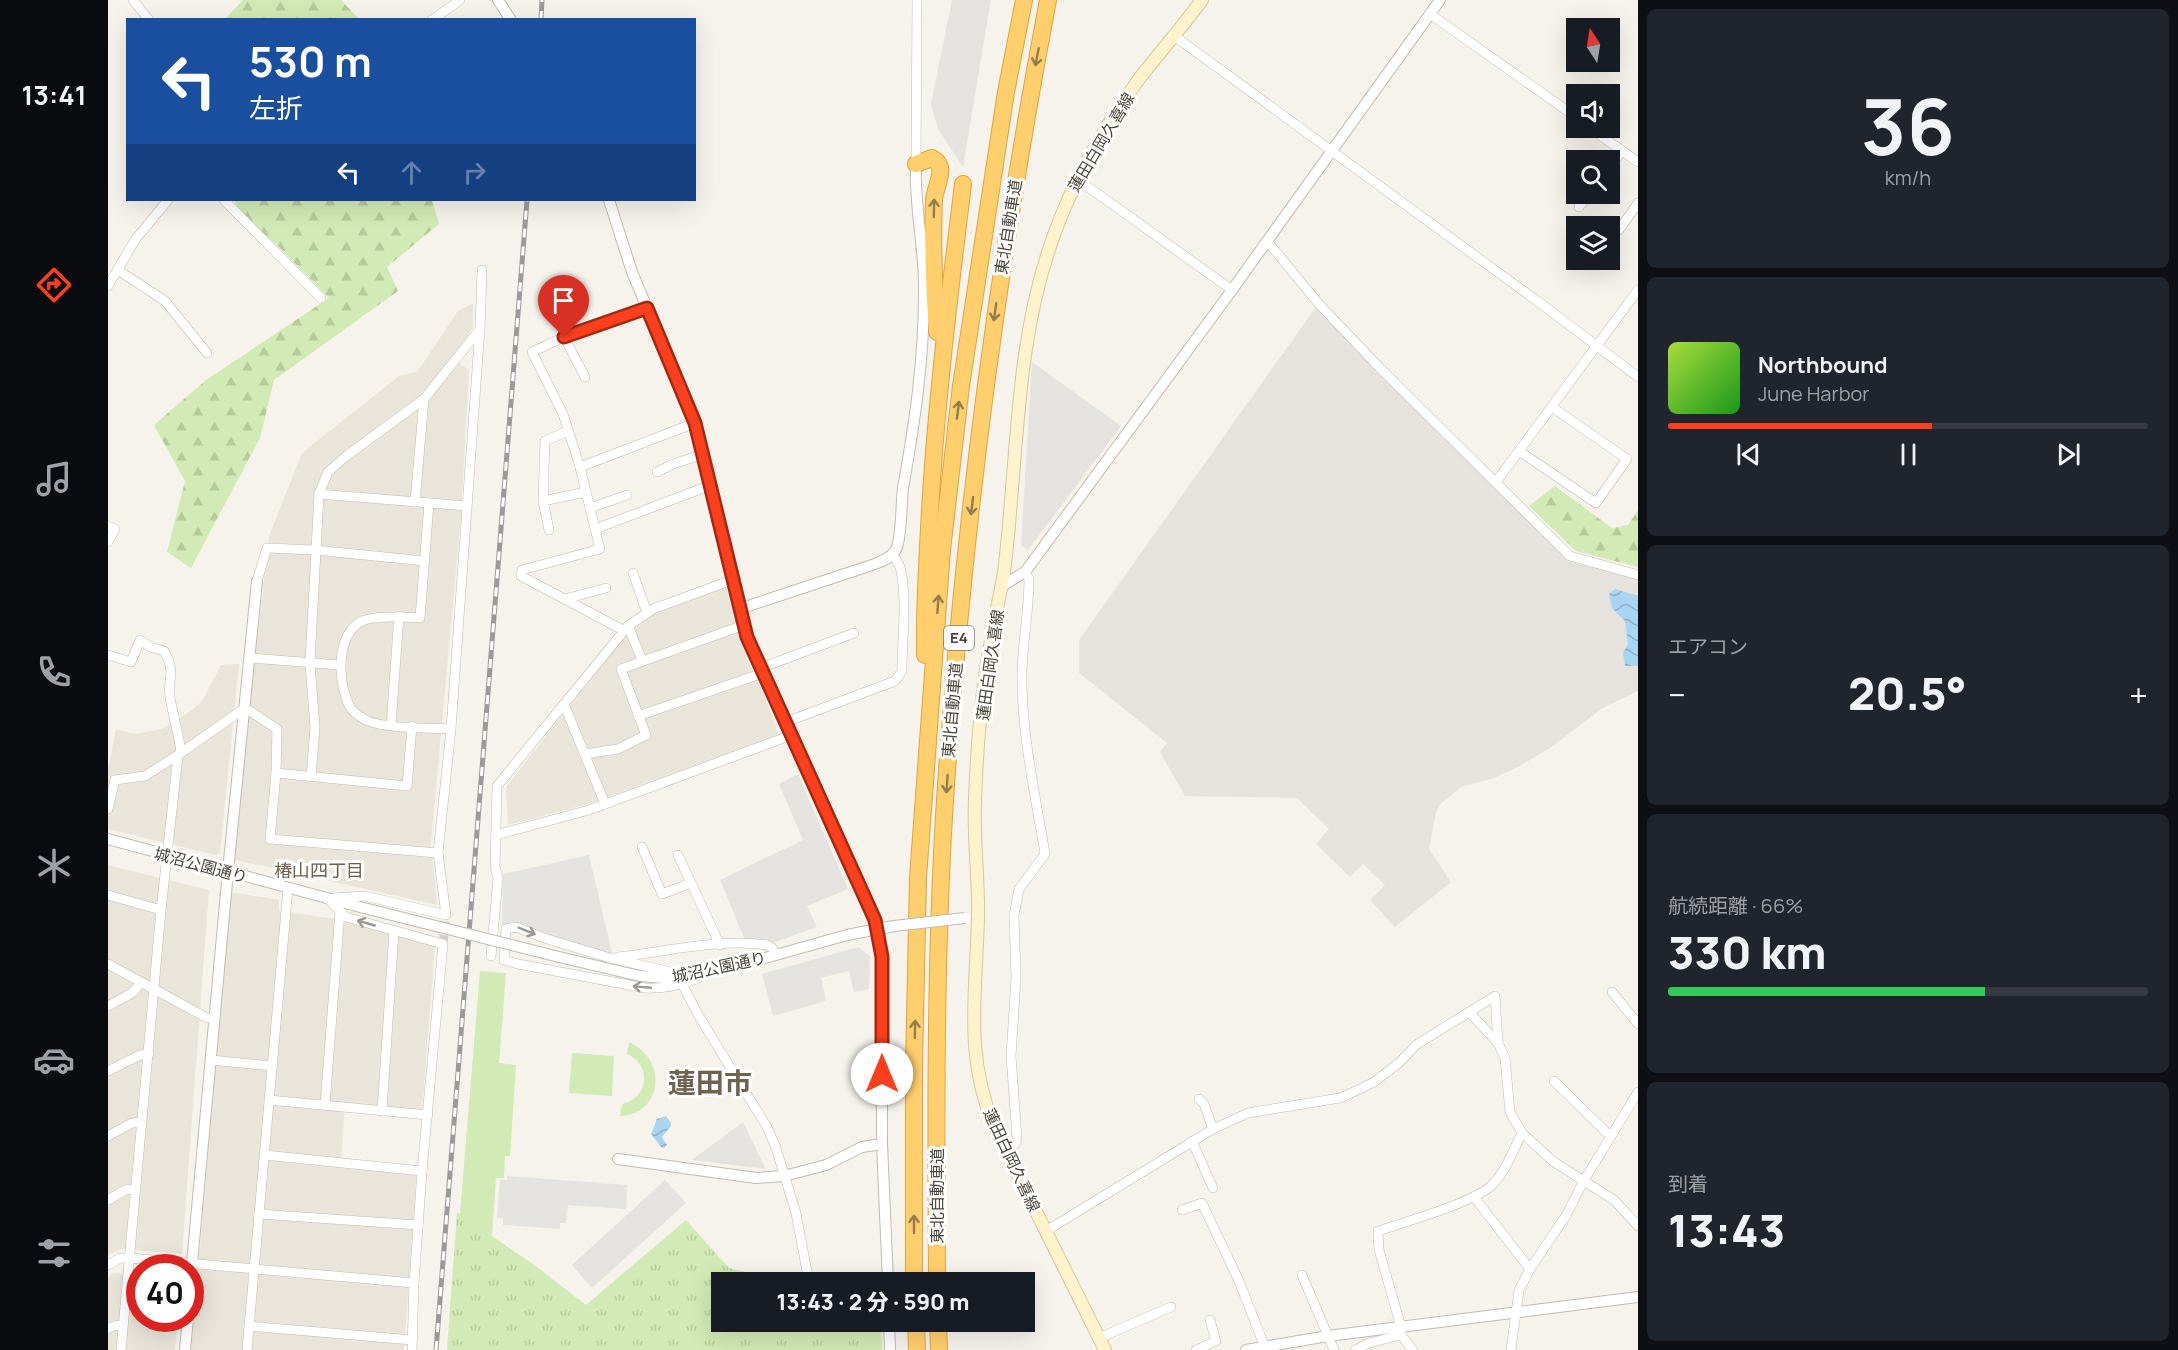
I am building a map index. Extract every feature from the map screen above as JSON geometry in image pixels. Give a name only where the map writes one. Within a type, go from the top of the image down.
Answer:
[{"type":"highway","name":"東北自動車道","points":[[914,1272],[917,901],[927,737],[943,541],[961,386],[1006,92],[1023,0]]},
{"type":"highway","name":"東北自動車道","points":[[937,1272],[936,1035],[941,885],[949,751],[964,571],[1006,234],[1047,0]]},
{"type":"highway","points":[[916,164],[932,158],[939,164],[941,170],[935,193],[933,231],[940,372]]},
{"type":"highway","points":[[927,737],[924,626],[933,452],[940,372],[963,184]]},
{"type":"highway","points":[[916,1332],[917,1350]]},
{"type":"highway","points":[[938,1332],[939,1350]]},
{"type":"main road","name":"蓮田白岡久喜線","points":[[1102,1344],[1006,1151],[985,1102],[975,1059],[972,917],[977,768],[987,666],[1002,586],[1008,534],[1020,394],[1031,324],[1046,257],[1077,179],[1122,104],[1202,0]]},
{"type":"street","points":[[133,0],[147,18]]},
{"type":"street","points":[[435,18],[460,0]]},
{"type":"street","points":[[498,0],[510,18]]},
{"type":"street","points":[[739,609],[872,565],[892,555],[898,543],[902,495],[918,399],[923,344],[924,291],[915,184],[917,0]]},
{"type":"street","points":[[1002,586],[1025,572],[1232,290],[1440,0]]},
{"type":"street","points":[[1430,14],[1566,110]]},
{"type":"street","points":[[1173,35],[1638,377]]},
{"type":"street","points":[[1604,138],[1638,162]]},
{"type":"street","points":[[1077,179],[1232,290]]},
{"type":"street","points":[[108,286],[135,240],[167,201]]},
{"type":"street","points":[[225,201],[321,298]]},
{"type":"street","points":[[609,201],[620,239],[695,423],[744,625],[762,671],[862,888],[877,927],[882,957],[882,1144],[888,1272]]},
{"type":"street","points":[[1620,229],[1638,203]]},
{"type":"street","points":[[1267,241],[1319,304],[1379,367],[1570,556],[1638,575]]},
{"type":"street","points":[[118,270],[165,301],[207,353]]},
{"type":"street","points":[[327,898],[365,896],[446,915],[438,853],[451,729],[480,328],[482,270]]},
{"type":"street","points":[[1496,482],[1638,290]]},
{"type":"street","points":[[642,660],[626,628],[521,576],[522,570],[600,549],[580,467],[563,414],[532,352],[564,337],[647,308]]},
{"type":"street","points":[[311,777],[315,727],[310,663],[319,494],[328,472],[424,399],[480,328]]},
{"type":"street","points":[[564,337],[585,377]]},
{"type":"street","points":[[415,502],[424,399]]},
{"type":"street","points":[[1519,451],[1596,503],[1627,459],[1552,407]]},
{"type":"street","points":[[580,467],[695,423]]},
{"type":"street","points":[[549,530],[543,501],[545,441],[568,431]]},
{"type":"street","points":[[657,472],[704,454]]},
{"type":"street","points":[[595,529],[711,485]]},
{"type":"street","points":[[543,501],[586,492]]},
{"type":"street","points":[[319,494],[466,506]]},
{"type":"street","points":[[590,508],[627,495]]},
{"type":"street","points":[[429,503],[420,618],[399,616],[361,621],[344,640],[340,665],[350,709],[365,720],[391,725],[451,729]]},
{"type":"street","points":[[108,526],[114,529],[108,542]]},
{"type":"street","points":[[193,1254],[257,581],[267,548],[315,550],[424,561]]},
{"type":"street","points":[[786,722],[895,681],[899,677],[902,671],[903,591],[899,562],[892,555]]},
{"type":"street","points":[[1006,1151],[1016,1143],[1017,1138],[1011,1056],[1016,978],[1014,915],[1019,889],[1045,854],[1027,748],[1023,703],[1022,671],[1029,579],[1025,572]]},
{"type":"street","points":[[633,573],[647,613]]},
{"type":"street","points":[[491,956],[498,878],[495,867],[497,786],[626,628],[647,613],[679,598],[732,580]]},
{"type":"street","points":[[565,599],[606,588]]},
{"type":"street","points":[[391,725],[399,616]]},
{"type":"street","points":[[585,754],[618,749],[646,735],[621,669],[744,625]]},
{"type":"street","points":[[638,716],[762,671],[854,633]]},
{"type":"street","points":[[108,655],[131,662],[140,640],[150,647],[164,651],[171,663],[170,694],[178,728],[180,754],[161,910],[130,1254]]},
{"type":"street","points":[[251,658],[340,665]]},
{"type":"street","points":[[564,704],[605,804]]},
{"type":"street","points":[[245,708],[277,729],[270,839],[438,853]]},
{"type":"street","points":[[108,809],[115,780],[145,776],[245,708]]},
{"type":"street","points":[[276,773],[407,786],[412,726]]},
{"type":"street","points":[[496,835],[605,804],[792,735]]},
{"type":"street","name":"城沼公園通り","points":[[108,839],[364,908],[559,957],[661,979],[692,976],[718,970],[877,927],[972,917]]},
{"type":"street","points":[[642,847],[662,894],[691,883]]},
{"type":"street","points":[[678,855],[720,945]]},
{"type":"street","points":[[247,1350],[288,888]]},
{"type":"street","points":[[108,895],[161,910]]},
{"type":"street","points":[[249,1326],[412,1345],[422,1171],[443,944],[345,917],[327,898]]},
{"type":"street","points":[[325,1105],[340,911]]},
{"type":"street","points":[[692,976],[610,958],[516,927],[506,929],[504,960],[534,968],[662,989],[718,970]]},
{"type":"street","points":[[381,1110],[394,931]]},
{"type":"street","points":[[610,958],[720,945],[767,945],[776,955]]},
{"type":"street","points":[[108,964],[207,1018],[215,1018]]},
{"type":"street","points":[[108,1006],[132,993],[141,983]]},
{"type":"street","points":[[682,984],[700,1018],[767,1127],[796,1213],[807,1272]]},
{"type":"street","points":[[1612,992],[1638,1024]]},
{"type":"street","points":[[1046,1231],[1192,1141],[1248,1113],[1340,1098],[1374,1082],[1400,1062],[1416,1045],[1495,996],[1498,1043]]},
{"type":"street","points":[[1469,1012],[1498,1043],[1505,1058],[1510,1112],[1522,1133],[1554,1162],[1614,1200],[1638,1226]]},
{"type":"street","points":[[108,1071],[140,1054],[149,1054]]},
{"type":"street","points":[[211,1060],[272,1066]]},
{"type":"street","points":[[1554,1081],[1611,1137]]},
{"type":"street","points":[[1511,1350],[1519,1290],[1530,1269],[1567,1214],[1583,1182],[1638,1092]]},
{"type":"street","points":[[1199,1099],[1204,1104],[1213,1129]]},
{"type":"street","points":[[269,1100],[428,1115]]},
{"type":"street","points":[[108,1136],[132,1124],[142,1122]]},
{"type":"street","points":[[1413,1350],[1401,1331],[1379,1250],[1378,1231],[1474,1197],[1491,1186],[1502,1172],[1522,1133]]},
{"type":"street","points":[[1192,1141],[1213,1188]]},
{"type":"street","points":[[618,1159],[756,1178],[784,1176],[826,1165],[862,1147],[882,1144]]},
{"type":"street","points":[[264,1155],[422,1171]]},
{"type":"street","points":[[108,1200],[125,1190],[136,1189]]},
{"type":"street","points":[[1474,1197],[1530,1269]]},
{"type":"street","points":[[1182,1210],[1202,1203],[1239,1281],[1265,1348]]},
{"type":"street","points":[[259,1214],[418,1225]]},
{"type":"street","points":[[108,1264],[120,1258],[126,1258]]},
{"type":"street","points":[[204,1264],[414,1283]]},
{"type":"street","points":[[1302,1275],[1334,1350]]},
{"type":"street","points":[[121,1350],[126,1296]]},
{"type":"street","points":[[1246,1350],[1328,1336],[1401,1331],[1638,1297]]},
{"type":"street","points":[[1102,1344],[1171,1307]]},
{"type":"street","points":[[1196,1350],[1216,1341],[1210,1320]]},
{"type":"street","points":[[108,1329],[123,1325]]},
{"type":"street","points":[[1355,1350],[1401,1331]]},
{"type":"street","points":[[185,1350],[187,1332]]},
{"type":"street","points":[[889,1332],[890,1350]]},
{"type":"shaded area","points":[[952,0],[991,0],[963,167],[938,129],[931,104]]},
{"type":"shaded area","points":[[473,303],[473,327],[452,358],[469,370],[461,516],[431,843],[437,905],[232,859],[269,536],[302,453],[399,376],[418,371],[458,311]]},
{"type":"shaded area","points":[[1316,307],[1571,562],[1638,579],[1638,691],[1601,709],[1553,746],[1520,766],[1494,778],[1461,787],[1441,803],[1436,812],[1429,849],[1451,882],[1395,927],[1370,900],[1385,885],[1363,864],[1350,877],[1316,844],[1329,829],[1297,798],[1185,796],[1160,752],[1167,743],[1079,673],[1079,640]]},
{"type":"shaded area","points":[[1032,362],[1121,426],[1028,550],[1021,545]]},
{"type":"shaded area","points":[[726,586],[748,662],[763,692],[779,735],[588,804],[508,825],[506,787],[624,637],[656,612]]},
{"type":"shaded area","points":[[239,664],[220,853],[216,855],[108,829],[108,770],[116,729],[134,734],[162,729],[192,710],[203,700],[221,665]]},
{"type":"shaded area","points":[[798,774],[848,889],[807,906],[817,927],[775,942],[745,940],[720,880],[803,840],[779,784]]},
{"type":"shaded area","points":[[589,855],[612,953],[604,953],[502,925],[503,874]]},
{"type":"shaded area","points":[[108,865],[209,890],[182,1254],[121,1249],[108,1255]]},
{"type":"shaded area","points":[[231,892],[279,900],[279,911],[350,921],[435,945],[422,1111],[345,1103],[341,1160],[417,1167],[404,1350],[191,1350],[193,1332],[204,1332],[204,1254],[199,1254]]},
{"type":"shaded area","points":[[858,947],[870,956],[869,989],[854,992],[849,971],[821,978],[826,1001],[773,1016],[762,974]]},
{"type":"shaded area","points":[[743,1122],[766,1169],[692,1160]]},
{"type":"shaded area","points":[[507,1176],[627,1185],[626,1209],[568,1205],[566,1223],[560,1223],[560,1229],[503,1225],[503,1218],[497,1218],[500,1180],[507,1180]]},
{"type":"shaded area","points":[[665,1180],[686,1203],[592,1288],[572,1265]]},
{"type":"shaded area","points":[[114,1273],[126,1273],[126,1332],[177,1332],[175,1350],[108,1350],[108,1276]]},
{"type":"green space","points":[[243,0],[341,0],[358,18],[226,18]]},
{"type":"green space","points":[[235,201],[432,201],[439,224],[387,267],[398,291],[274,380],[260,438],[191,568],[167,552],[185,481],[154,425],[206,380],[329,298],[275,243],[242,215]]},
{"type":"green space","points":[[1555,486],[1612,528],[1628,525],[1638,510],[1638,567],[1576,551],[1529,506]]},
{"type":"green space","points":[[480,971],[506,973],[499,1063],[516,1065],[510,1156],[505,1156],[504,1178],[496,1178],[491,1252],[457,1250]]},
{"type":"green space","points":[[629,1042],[642,1050],[650,1061],[655,1073],[655,1085],[652,1097],[645,1107],[634,1113],[620,1116],[622,1104],[637,1096],[644,1081],[641,1066],[627,1054]]},
{"type":"green space","points":[[572,1053],[614,1056],[612,1096],[569,1093]]},
{"type":"green space","points":[[457,1212],[537,1267],[586,1305],[686,1220],[729,1268],[745,1272],[711,1272],[711,1332],[881,1332],[882,1350],[447,1350]]},
{"type":"water","points":[[1615,589],[1638,596],[1638,666],[1625,666],[1623,653],[1628,644],[1625,621],[1612,608],[1609,594]]},
{"type":"water","points":[[666,1116],[671,1126],[662,1137],[667,1145],[664,1148],[651,1134],[657,1119]]},
{"type":"tunnel","points":[[443,944],[446,915]]},
{"type":"railway","points":[[541,18],[542,0]]},
{"type":"railway","points":[[436,1350],[527,201]]},
{"type":"district","name":"椿山四丁目","points":[[319,871]]},
{"type":"district","name":"蓮田市","points":[[710,1083]]},
{"type":"route","points":[[564,337],[647,308],[695,423],[747,637],[875,920],[881,942],[882,957],[882,1074]]}]
